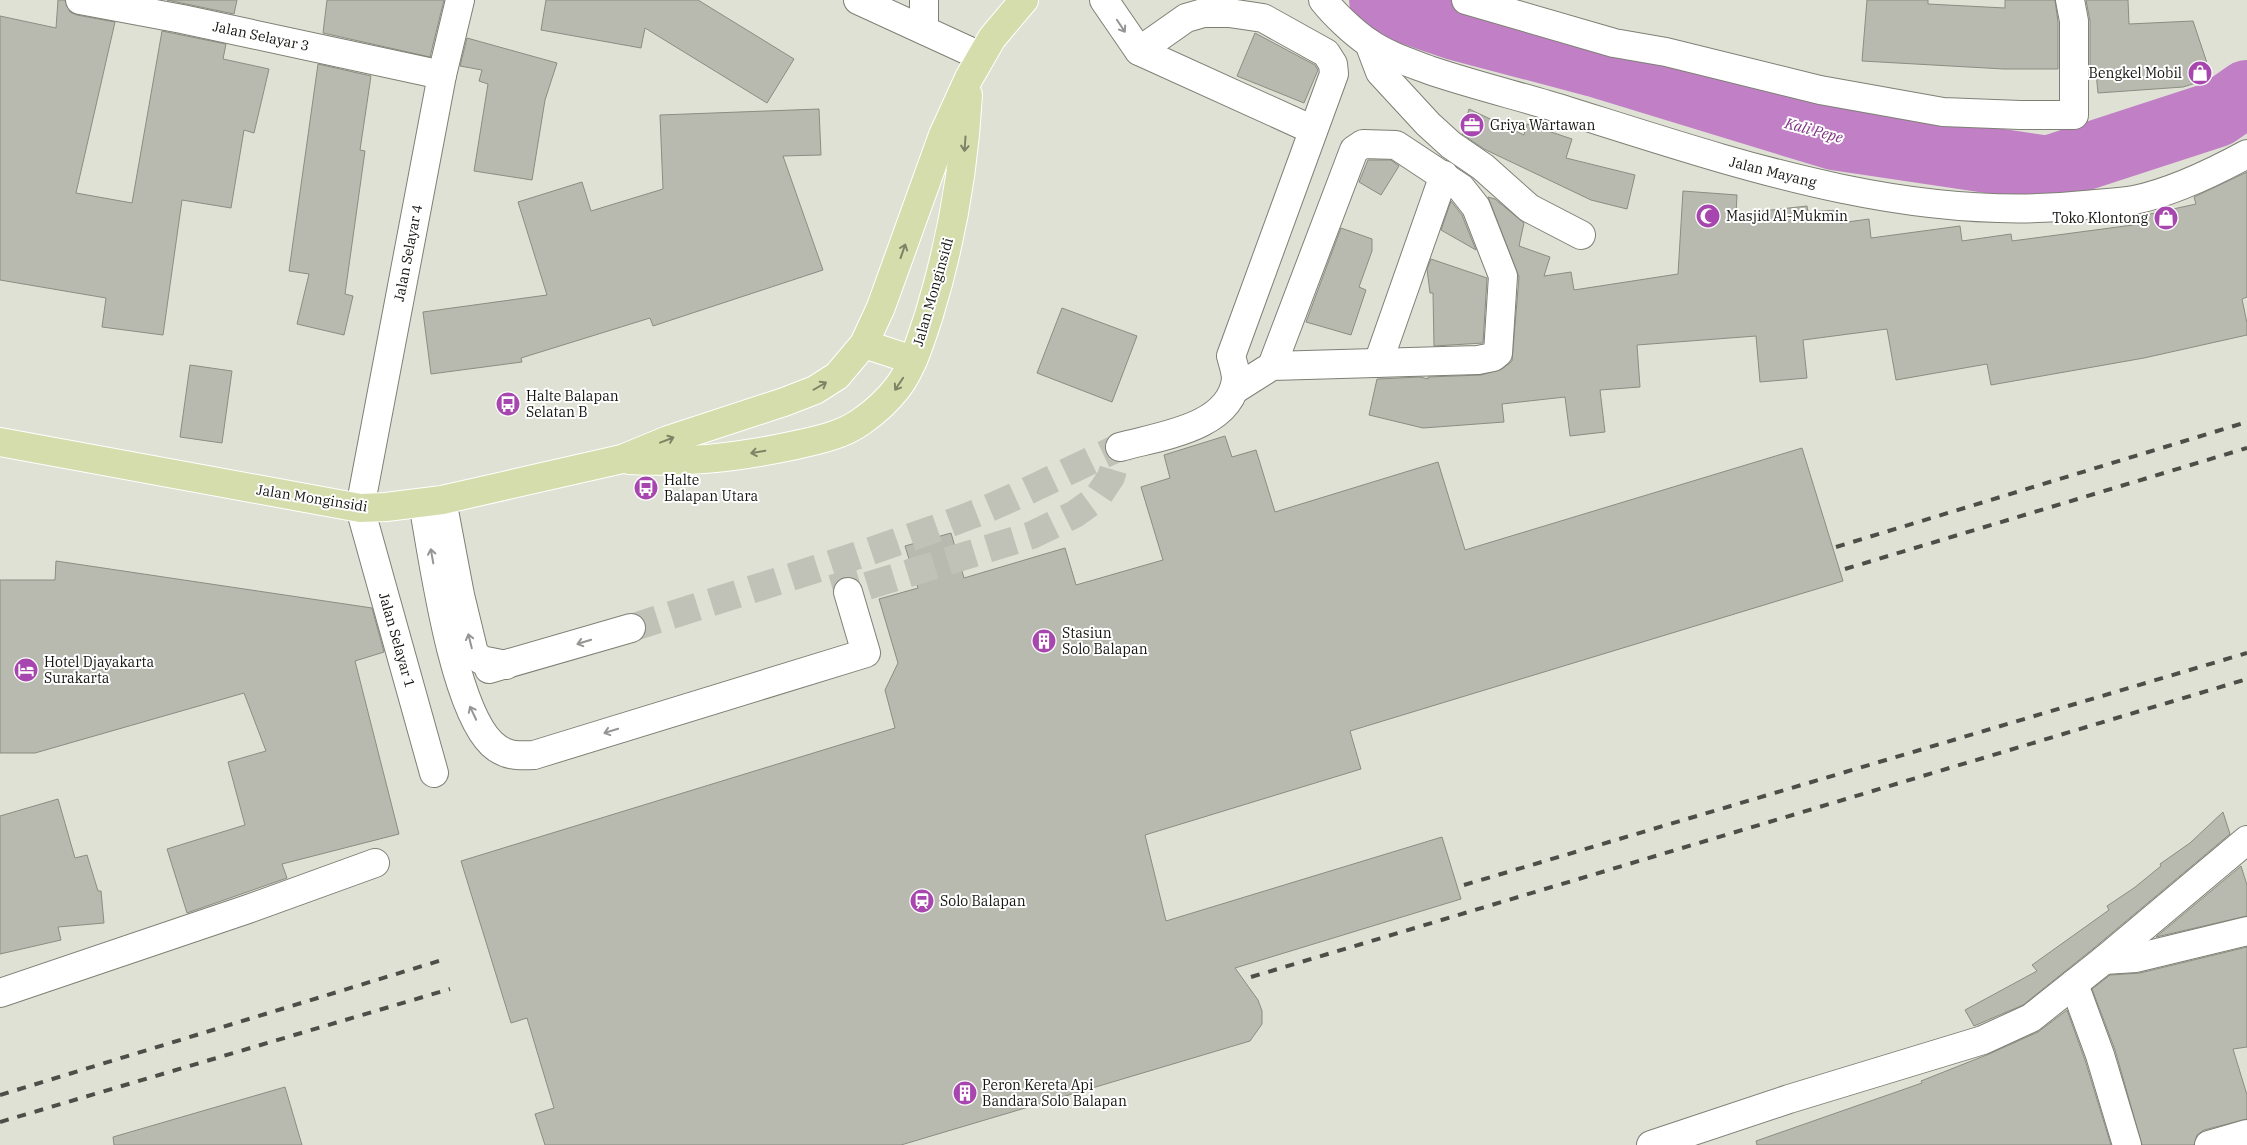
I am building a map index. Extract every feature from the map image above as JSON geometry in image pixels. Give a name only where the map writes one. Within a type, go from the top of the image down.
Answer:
[{"type":"main road","name":"Jalan Monginsidi","points":[[0,442],[360,508],[378,508],[433,502],[622,459],[668,440],[815,390],[837,376],[864,344],[896,271],[943,135],[975,67],[1004,22],[1024,0]]},
{"type":"main road","name":"Jalan Monginsidi","points":[[622,459],[662,462],[722,459],[823,439],[860,422],[880,406],[898,387],[913,360],[934,299],[959,192],[975,67]]},
{"type":"main road","points":[[864,344],[913,360]]},
{"type":"street","name":"Jalan Selayar 3","points":[[80,0],[182,19],[442,75]]},
{"type":"street","name":"Jalan Selayar 4","points":[[360,508],[442,75],[460,0]]},
{"type":"street","points":[[858,0],[924,30],[975,67]]},
{"type":"street","points":[[924,0],[924,30]]},
{"type":"street","points":[[1104,0],[1139,51],[1313,130]]},
{"type":"street","name":"Jalan Mayang","points":[[1322,0],[1369,43],[1406,62],[1469,84],[1534,100],[1746,166],[1862,191],[1979,208],[2061,207],[2133,200],[2169,190],[2247,154]]},
{"type":"street","points":[[1466,0],[1614,43],[1666,52],[1820,90],[1942,112],[2020,116],[2074,115],[2074,21],[2070,0]]},
{"type":"street","points":[[1120,447],[1184,429],[1211,419],[1228,403],[1234,390],[1236,377],[1231,356],[1334,74],[1333,64],[1326,53],[1263,18],[1229,13],[1203,13],[1186,18],[1139,51]]},
{"type":"street","points":[[1369,43],[1380,72],[1439,134],[1483,167],[1529,208],[1581,235]]},
{"type":"street","points":[[1234,390],[1272,366],[1478,360],[1493,357],[1498,353],[1503,276],[1476,207],[1461,188],[1396,145],[1363,144],[1354,150],[1272,366]]},
{"type":"street","points":[[1378,363],[1444,175]]},
{"type":"street","points":[[433,502],[460,595],[474,653],[481,660],[506,665]]},
{"type":"street","points":[[433,502],[435,572],[454,659],[479,725],[492,744],[512,756],[534,754],[866,653],[848,592]]},
{"type":"street","name":"Jalan Selayar 1","points":[[360,508],[434,773]]},
{"type":"street","points":[[460,677],[631,628]]},
{"type":"street","points":[[1651,1145],[1789,1099],[1983,1040],[2031,1018],[2104,960],[2247,840]]},
{"type":"street","points":[[0,993],[248,909],[375,863]]},
{"type":"street","points":[[2104,960],[2136,958],[2247,931]]},
{"type":"street","points":[[2074,984],[2100,1055],[2127,1145]]},
{"type":"street","points":[[2209,1145],[2247,1134]]},
{"type":"building","points":[[58,0],[65,0],[70,12],[77,15],[115,22],[76,193],[132,203],[162,31],[226,44],[223,59],[269,69],[254,133],[244,130],[231,208],[182,200],[163,335],[102,327],[106,298],[0,280],[0,16],[56,28]]},
{"type":"building","points":[[167,0],[237,0],[234,14]]},
{"type":"building","points":[[327,0],[444,0],[430,57],[323,33]]},
{"type":"building","points":[[546,0],[698,0],[794,59],[767,103],[645,28],[641,48],[541,30]]},
{"type":"building","points":[[1867,0],[1928,0],[1928,4],[2005,8],[2005,0],[2055,0],[2058,22],[2058,69],[2004,69],[1862,61]]},
{"type":"building","points":[[2086,0],[2128,0],[2129,24],[2193,21],[2212,78],[2183,87],[2098,93],[2096,73],[2092,73],[2092,70],[2090,70],[2090,21]]},
{"type":"building","points":[[1255,33],[1315,65],[1318,70],[1304,103],[1237,76]]},
{"type":"building","points":[[467,38],[557,63],[545,100],[532,180],[474,171],[488,84],[479,81],[482,70],[460,66]]},
{"type":"building","points":[[318,64],[371,76],[360,150],[365,151],[345,294],[353,296],[344,335],[297,324],[309,274],[289,271]]},
{"type":"building","points":[[819,109],[821,155],[783,156],[823,270],[653,326],[650,318],[521,358],[522,362],[431,374],[423,312],[547,295],[518,202],[582,182],[591,211],[663,189],[660,115]]},
{"type":"building","points":[[1469,109],[1524,135],[1527,124],[1572,139],[1566,158],[1635,175],[1627,209],[1591,200],[1484,149],[1462,134]]},
{"type":"building","points":[[1368,160],[1391,160],[1399,166],[1381,195],[1359,182]]},
{"type":"building","points":[[2247,172],[2247,297],[2242,299],[2247,323],[2247,335],[2144,358],[1991,385],[1987,364],[1896,380],[1887,329],[1803,340],[1807,378],[1760,382],[1756,336],[1637,345],[1640,387],[1600,390],[1605,432],[1570,436],[1565,397],[1502,404],[1504,422],[1423,428],[1369,415],[1377,379],[1420,377],[1428,379],[1428,377],[1481,375],[1502,369],[1512,361],[1519,277],[1488,197],[1495,199],[1524,223],[1519,246],[1550,257],[1544,276],[1571,272],[1574,290],[1678,274],[1683,191],[1737,195],[1736,214],[1807,206],[1808,212],[1839,210],[1840,223],[1869,219],[1871,238],[1960,226],[1962,241],[2011,234],[2012,241],[2133,225],[2132,218],[2196,204],[2194,197]]},
{"type":"building","points":[[1451,201],[1462,215],[1476,250],[1441,230]]},
{"type":"building","points":[[1341,228],[1372,239],[1372,251],[1359,287],[1366,290],[1351,335],[1306,322]]},
{"type":"building","points":[[1431,259],[1487,278],[1483,343],[1434,346],[1433,293],[1430,293],[1427,269]]},
{"type":"building","points":[[1062,308],[1137,336],[1112,402],[1037,373]]},
{"type":"building","points":[[190,365],[232,371],[222,443],[180,437]]},
{"type":"building","points":[[1225,436],[1232,457],[1256,450],[1275,512],[1438,462],[1465,550],[1802,448],[1843,581],[1350,731],[1361,769],[1145,835],[1166,921],[1442,837],[1461,899],[1235,968],[1258,1000],[1262,1011],[1262,1024],[1250,1041],[901,1145],[545,1145],[535,1114],[554,1108],[527,1018],[511,1023],[461,861],[895,728],[885,690],[898,663],[879,599],[918,588],[905,546],[951,533],[964,578],[1065,548],[1076,585],[1163,560],[1141,487],[1170,478],[1164,455]]},
{"type":"building","points":[[56,561],[372,608],[384,652],[355,661],[399,834],[282,864],[287,878],[187,913],[167,849],[245,825],[228,762],[266,751],[244,693],[35,753],[0,753],[0,580],[55,580]]},
{"type":"building","points":[[58,799],[75,858],[87,855],[98,891],[101,891],[104,923],[58,927],[61,940],[0,954],[0,816]]},
{"type":"building","points":[[2223,812],[2230,834],[2023,1005],[1974,1026],[1965,1010],[2037,971],[2032,965],[2109,910],[2107,906],[2134,888],[2161,866],[2160,864],[2190,843]]},
{"type":"building","points":[[2241,866],[2247,885],[2247,916],[2156,937]]},
{"type":"building","points":[[2247,947],[2247,1047],[2233,1049],[2247,1095],[2247,1119],[2204,1130],[2197,1135],[2194,1145],[2142,1145],[2115,1050],[2092,989],[2110,975],[2140,973]]},
{"type":"building","points":[[2067,1010],[2085,1060],[2111,1145],[1757,1145],[1756,1141],[1922,1083],[1921,1081],[1989,1054],[2038,1032]]},
{"type":"building","points":[[285,1087],[302,1145],[114,1145],[113,1137]]},
{"type":"waterway","name":"Kali Pepe","points":[[1382,0],[1385,3],[1455,27],[1595,64],[1834,137],[2048,169],[2217,114],[2247,93]]},
{"type":"tunnel","points":[[631,628],[801,574],[969,516],[1120,447],[1111,477],[1097,498],[1075,514],[1032,535],[848,592],[839,561]]},
{"type":"railway","points":[[1836,547],[2247,422]]},
{"type":"railway","points":[[1845,569],[2247,448]]},
{"type":"railway","points":[[1464,885],[2247,653]]},
{"type":"railway","points":[[1251,977],[2247,679]]},
{"type":"railway","points":[[0,1095],[442,960]]},
{"type":"railway","points":[[0,1122],[450,989]]},
{"type":"place","name":"Bengkel Mobil","points":[[2200,73]]},
{"type":"place","name":"Griya Wartawan","points":[[1472,125]]},
{"type":"place","name":"Masjid Al-Mukmin","points":[[1708,216]]},
{"type":"place","name":"Toko Klontong","points":[[2166,218]]},
{"type":"place","name":"Halte Balapan Selatan B","points":[[508,404]]},
{"type":"place","name":"Halte Balapan Utara","points":[[646,488]]},
{"type":"place","name":"Stasiun Solo Balapan","points":[[1044,641]]},
{"type":"place","name":"Hotel Djayakarta Surakarta","points":[[26,670]]},
{"type":"place","name":"Solo Balapan","points":[[922,901]]},
{"type":"place","name":"Peron Kereta Api Bandara Solo Balapan","points":[[965,1093]]}]
